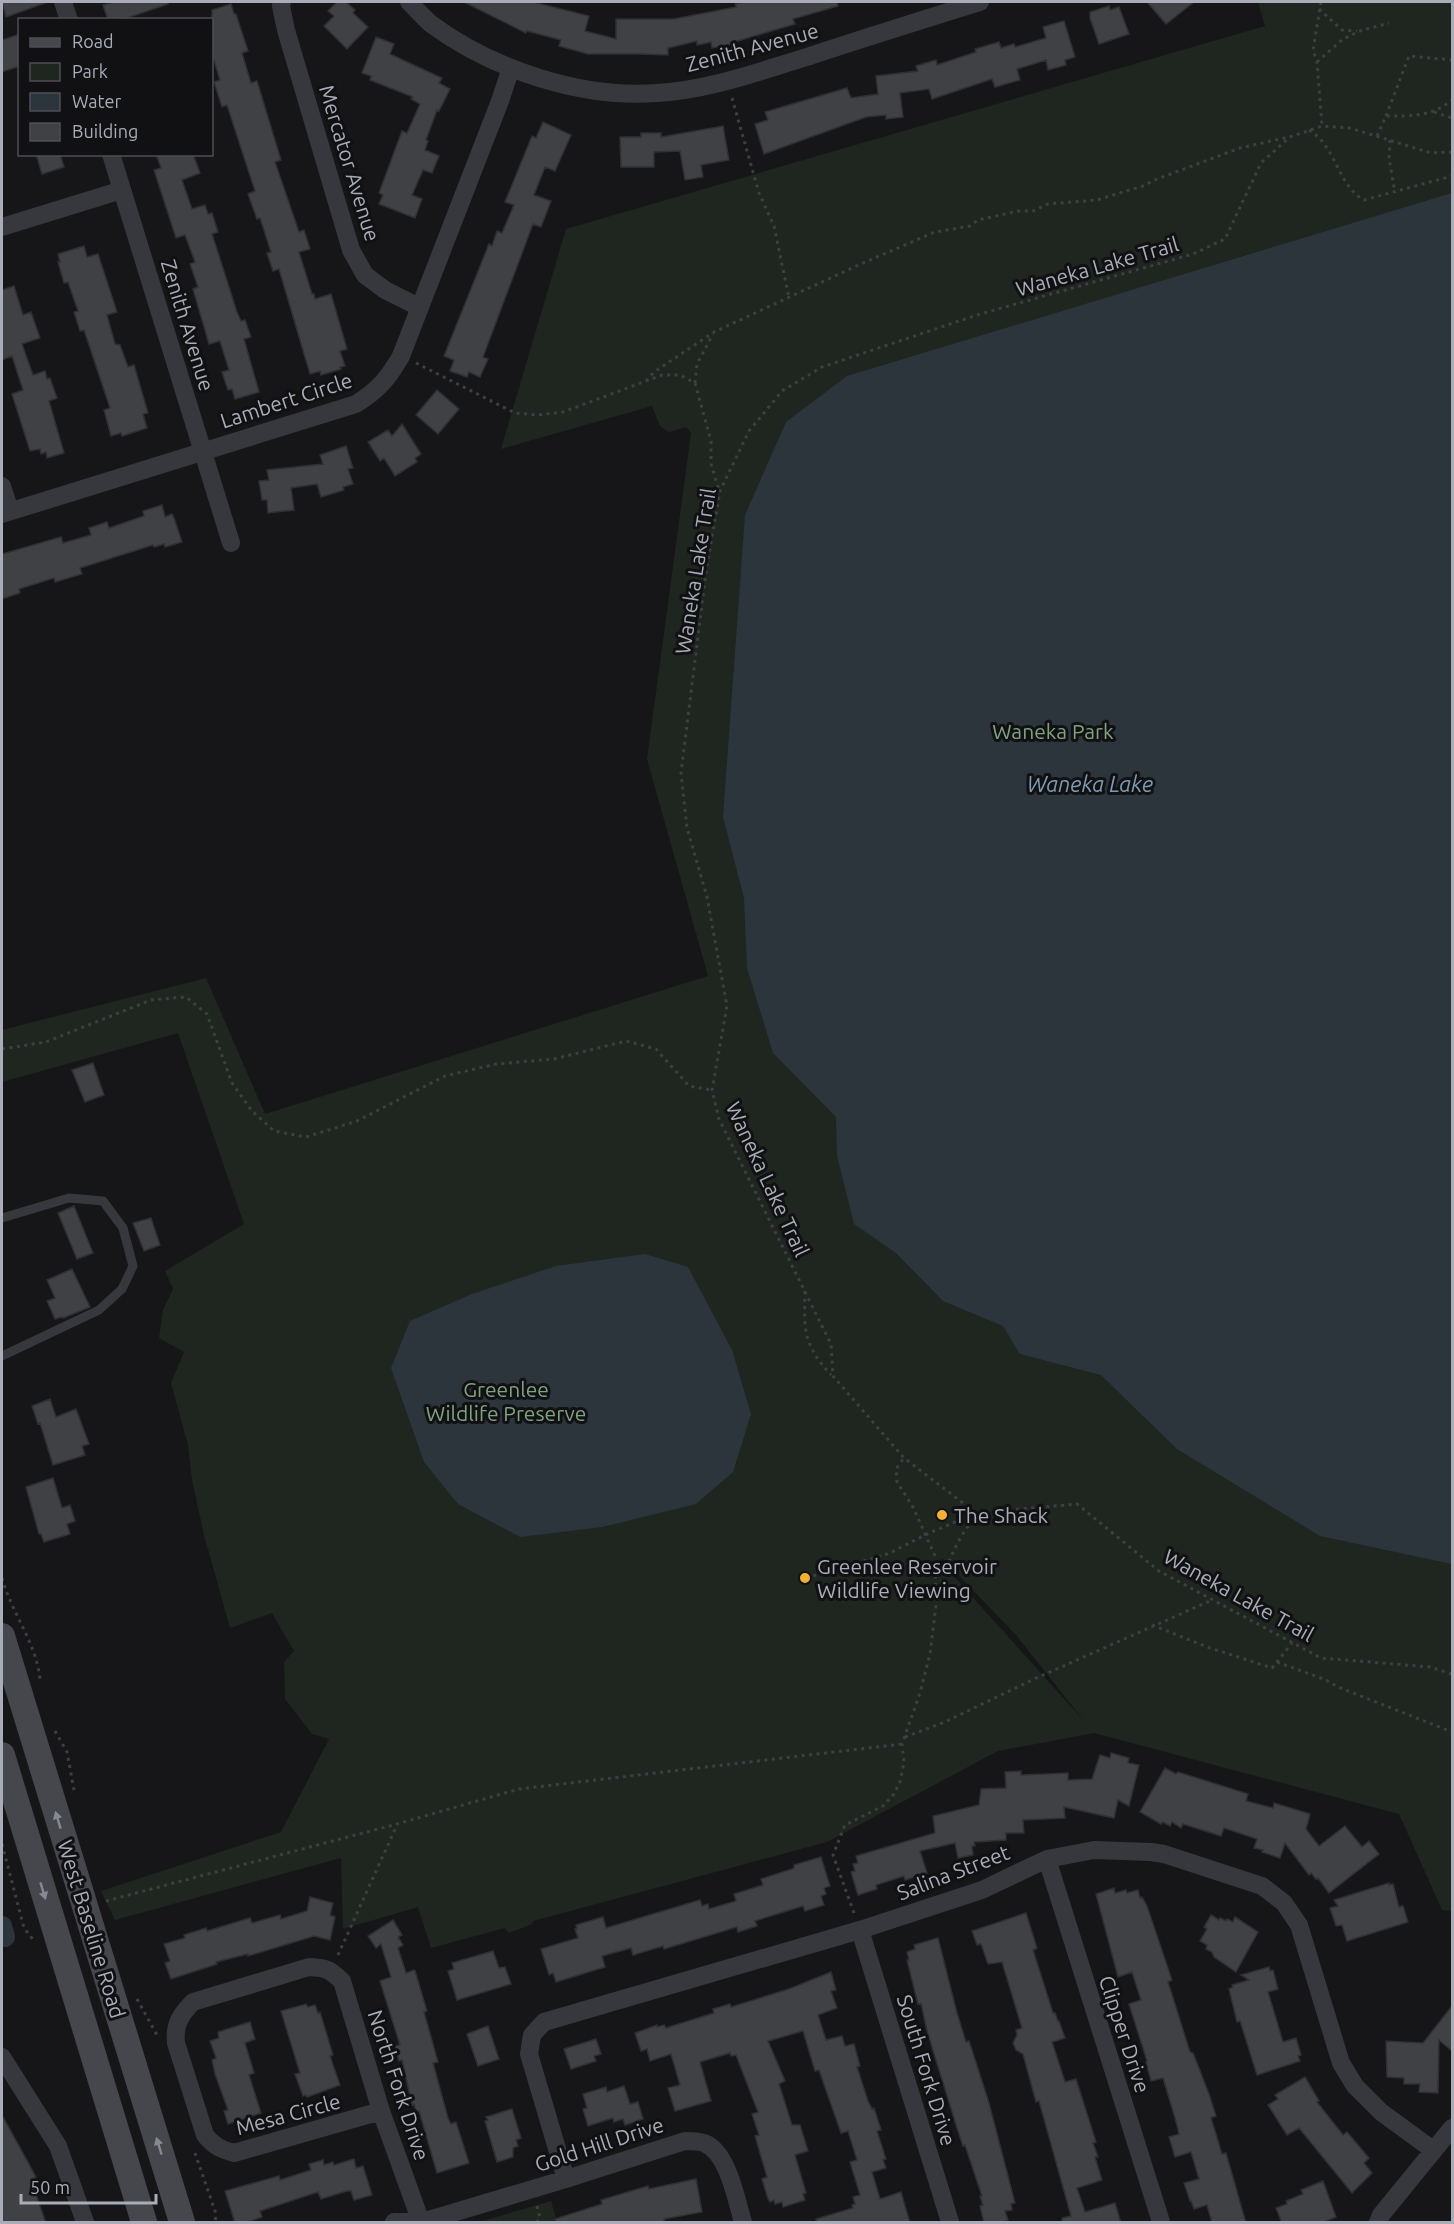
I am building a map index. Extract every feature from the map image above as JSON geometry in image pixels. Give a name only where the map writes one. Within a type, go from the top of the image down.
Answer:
[{"type":"main road","name":"West Baseline Road","points":[[2,1636],[182,2223]]},
{"type":"main road","name":"West Baseline Road","points":[[2,1755],[144,2223]]},
{"type":"street","points":[[63,2],[68,18]]},
{"type":"street","name":"Mercator Avenue","points":[[282,2],[286,30],[351,250],[365,275],[385,290],[419,307]]},
{"type":"street","name":"Zenith Avenue","points":[[409,2],[431,23],[477,52],[511,68],[542,79],[598,91],[656,94],[727,82],[980,2]]},
{"type":"street","name":"Lambert Circle","points":[[2,486],[6,512],[356,404],[378,389],[393,372],[401,356],[511,68]]},
{"type":"street","name":"Zenith Avenue","points":[[112,156],[231,543]]},
{"type":"street","points":[[2,227],[122,190]]},
{"type":"street","name":"Salina Street","points":[[566,2179],[529,2054],[532,2036],[544,2022],[860,1930],[982,1890],[1047,1858],[1094,1850],[1139,1850],[1164,1854],[1262,1886],[1284,1903],[1299,1925],[1341,2063],[1355,2086],[1381,2112],[1433,2150]]},
{"type":"street","name":"Clipper Drive","points":[[1047,1858],[1161,2223]]},
{"type":"street","name":"South Fork Drive","points":[[860,1930],[950,2223]]},
{"type":"street","name":"Mesa Circle","points":[[328,1969],[309,1967],[194,2002],[180,2015],[175,2034],[176,2043],[205,2135],[214,2146],[234,2153],[381,2111]]},
{"type":"street","name":"North Fork Drive","points":[[328,1969],[342,1981],[381,2111],[420,2222]]},
{"type":"street","points":[[2,2057],[58,2146],[85,2223]]},
{"type":"street","points":[[1378,2223],[1381,2215],[1452,2128]]},
{"type":"street","name":"Gold Hill Drive","points":[[394,2223],[420,2222],[684,2141],[703,2142],[718,2153],[727,2170],[743,2223]]},
{"type":"lane","points":[[2,1218],[69,1198],[103,1201],[123,1228],[133,1266],[122,1289],[99,1310],[2,1356]]},
{"type":"path","points":[[1321,2],[1313,50],[1317,62],[1322,126]]},
{"type":"path","points":[[1319,9],[1342,30],[1360,31]]},
{"type":"path","points":[[1317,62],[1343,39],[1360,31],[1389,23]]},
{"type":"path","points":[[1377,136],[1409,56],[1452,60]]},
{"type":"path","points":[[727,82],[759,193],[774,226],[789,298]]},
{"type":"path","points":[[1386,116],[1420,116],[1444,107],[1452,100]]},
{"type":"path","points":[[1433,111],[1452,118]]},
{"type":"path","name":"Waneka Lake Trail","points":[[833,1376],[831,1344],[719,1119],[712,1090],[727,1006],[707,897],[687,828],[681,773],[706,572],[720,491],[749,430],[782,391],[822,367],[977,315],[1183,257],[1225,239],[1261,163],[1290,137],[1322,126],[1350,128],[1431,153],[1452,152]]},
{"type":"path","points":[[1309,130],[1325,145],[1348,188],[1364,200],[1452,176]]},
{"type":"path","points":[[646,381],[654,372],[714,332],[863,262],[935,232],[970,226],[978,220],[1033,211],[1048,204],[1097,200],[1146,185],[1240,148],[1290,137]]},
{"type":"path","points":[[1390,140],[1389,158],[1395,193]]},
{"type":"path","points":[[714,332],[697,364],[695,382],[711,441],[711,464],[720,491]]},
{"type":"path","points":[[401,356],[515,413],[538,415],[563,412],[662,375],[680,375],[695,382]]},
{"type":"path","points":[[2,1049],[46,1042],[151,1000],[186,997],[207,1014],[232,1083],[252,1111],[274,1131],[306,1137],[357,1121],[446,1077],[496,1064],[554,1059],[626,1041],[656,1049],[689,1086],[712,1090]]},
{"type":"path","points":[[805,1290],[803,1323],[806,1336],[819,1361],[904,1458],[976,1514]]},
{"type":"path","points":[[904,1458],[896,1469],[897,1482],[913,1507],[935,1556],[936,1605]]},
{"type":"path","name":"Waneka Lake Trail","points":[[806,1578],[890,1552],[976,1514],[1077,1504],[1159,1571],[1321,1658],[1430,1667],[1452,1674]]},
{"type":"path","points":[[860,1930],[833,1855],[845,1825],[883,1806],[894,1794],[900,1782],[904,1763],[902,1744],[920,1693],[930,1654],[941,1580],[971,1520],[983,1513]]},
{"type":"path","points":[[2,1578],[8,1600],[27,1632],[34,1651],[40,1681]]},
{"type":"path","points":[[905,1737],[945,1722],[1152,1625],[1212,1600]]},
{"type":"path","points":[[1152,1625],[1210,1648],[1272,1668],[1292,1643]]},
{"type":"path","points":[[1277,1662],[1452,1732]]},
{"type":"path","points":[[52,1725],[66,1752],[74,1792]]},
{"type":"path","points":[[85,1906],[398,1824],[519,1789],[902,1744]]},
{"type":"path","points":[[328,1969],[398,1824]]},
{"type":"path","points":[[134,1992],[158,2040]]},
{"type":"path","points":[[195,2152],[216,2214],[215,2223]]},
{"type":"green space","name":"Waneka Park","points":[[1258,2],[1452,2],[1452,1911],[1442,1910],[1399,1814],[1094,1733],[998,1751],[827,1842],[533,1921],[532,1924],[509,1933],[505,1928],[431,1948],[418,1907],[343,1929],[341,1858],[115,1920],[101,1891],[281,1832],[329,1739],[312,1734],[285,1699],[284,1662],[294,1651],[272,1613],[230,1628],[204,1535],[192,1480],[188,1445],[171,1383],[184,1352],[159,1338],[163,1310],[173,1289],[165,1271],[244,1224],[178,1033],[2,1082],[2,1030],[206,978],[265,1114],[708,976],[647,759],[691,433],[686,427],[669,432],[660,426],[652,406],[501,449],[566,229],[1265,26]],"holes":[[[942,1558],[1016,1635],[1084,1721],[941,1562]]]},
{"type":"green space","points":[[551,2201],[557,2222],[479,2222]]},
{"type":"water","name":"Waneka Lake","points":[[1452,193],[1452,1564],[1320,1536],[1177,1449],[1101,1375],[1020,1354],[1003,1326],[943,1301],[896,1253],[854,1224],[837,1156],[836,1117],[773,1053],[747,968],[744,898],[723,817],[745,515],[786,422],[847,376]]},
{"type":"water","points":[[645,1254],[688,1267],[732,1350],[751,1414],[733,1472],[696,1504],[602,1527],[520,1537],[458,1504],[424,1462],[391,1368],[410,1321],[472,1294],[556,1266]]},
{"type":"building","points":[[2,2],[45,2],[45,3],[6,17]]},
{"type":"building","points":[[115,2],[167,2],[168,4],[127,18],[107,18],[103,5]]},
{"type":"building","points":[[337,2],[346,2],[355,10],[353,13],[368,27],[347,49],[324,26],[334,16],[328,11]]},
{"type":"building","points":[[464,2],[533,2],[589,16],[585,31],[616,39],[616,19],[674,19],[736,7],[735,4],[745,2],[837,2],[838,6],[793,19],[795,24],[734,42],[735,44],[712,48],[711,42],[697,45],[697,41],[668,48],[668,55],[588,54],[559,46],[561,40],[527,31],[526,33]]},
{"type":"building","points":[[1147,2],[1194,2],[1166,24]]},
{"type":"building","points":[[231,4],[236,14],[248,51],[242,53],[251,83],[257,81],[281,160],[275,162],[299,232],[304,230],[310,249],[299,252],[312,294],[315,299],[331,294],[347,349],[340,351],[345,366],[340,367],[341,369],[321,375],[320,371],[310,374],[279,269],[273,271],[267,253],[271,252],[260,218],[257,219],[248,194],[255,191],[227,105],[222,107],[214,82],[220,80],[213,57],[212,10]]},
{"type":"building","points":[[1109,6],[1110,10],[1119,7],[1129,34],[1099,44],[1090,12]]},
{"type":"building","points":[[1064,21],[1075,57],[1065,60],[1066,65],[1048,70],[1046,60],[1017,69],[1020,80],[995,87],[992,79],[932,99],[929,89],[900,93],[903,117],[886,119],[886,115],[866,117],[764,154],[755,124],[768,120],[765,112],[847,88],[851,98],[878,94],[876,76],[918,71],[916,66],[936,60],[937,65],[999,42],[1001,48],[1014,44],[1015,47],[1046,38],[1043,27]]},
{"type":"building","points":[[18,35],[18,67],[2,72],[2,40]]},
{"type":"building","points":[[376,37],[394,44],[390,54],[442,78],[439,83],[450,89],[439,111],[437,110],[426,140],[428,141],[425,150],[439,156],[432,173],[423,170],[412,195],[422,199],[415,218],[379,204],[383,195],[379,193],[402,131],[407,133],[420,104],[411,99],[413,97],[370,80],[371,76],[362,73]]},
{"type":"building","points":[[543,122],[571,135],[555,171],[545,167],[534,195],[551,201],[541,227],[533,224],[483,357],[488,359],[480,377],[469,372],[467,377],[450,371],[454,360],[444,356],[489,244],[492,246],[497,231],[502,233],[514,205],[505,202],[532,136],[536,138]]},
{"type":"building","points":[[723,126],[729,160],[701,165],[703,177],[685,180],[680,151],[654,152],[654,167],[621,167],[620,137],[641,137],[641,133],[661,133],[661,137]]},
{"type":"building","points":[[37,156],[61,156],[64,167],[42,174]]},
{"type":"building","points":[[157,156],[194,156],[200,173],[182,180],[192,209],[205,205],[208,214],[212,213],[218,232],[212,234],[237,312],[241,321],[245,320],[251,337],[244,339],[259,392],[235,399],[232,389],[228,390],[222,372],[229,370],[220,341],[209,344],[193,289],[198,287],[190,264],[195,262],[185,235],[176,238],[154,170],[161,168]]},
{"type":"building","points":[[84,246],[87,257],[98,254],[117,312],[107,315],[115,344],[120,345],[128,367],[134,365],[148,413],[143,414],[147,428],[122,436],[121,433],[111,436],[104,410],[110,408],[84,330],[80,331],[74,312],[78,311],[68,282],[64,283],[58,262],[60,262],[58,254]]},
{"type":"building","points":[[14,286],[23,315],[31,312],[40,338],[22,344],[33,375],[45,371],[57,398],[49,401],[64,453],[47,458],[46,452],[41,454],[40,449],[30,451],[12,394],[23,390],[12,356],[2,360],[2,290]]},
{"type":"building","points":[[437,390],[459,409],[438,434],[416,415]]},
{"type":"building","points":[[402,424],[421,454],[415,458],[417,462],[395,476],[384,458],[380,461],[368,442],[388,430],[392,436]]},
{"type":"building","points":[[346,446],[353,468],[348,469],[353,484],[343,487],[344,490],[321,497],[317,484],[291,488],[294,510],[268,513],[267,500],[262,500],[259,481],[269,480],[267,470],[323,464],[320,455]]},
{"type":"building","points":[[162,505],[165,517],[172,514],[182,542],[165,547],[164,544],[154,547],[153,545],[80,568],[82,574],[55,582],[54,578],[19,589],[20,593],[2,599],[2,554],[61,537],[63,543],[91,535],[89,528],[107,522],[109,528],[144,516],[143,511]]},
{"type":"building","points":[[93,1063],[104,1095],[85,1102],[72,1070]]},
{"type":"building","points":[[74,1206],[93,1253],[77,1259],[58,1213]]},
{"type":"building","points":[[151,1218],[160,1245],[144,1251],[133,1223]]},
{"type":"building","points":[[72,1269],[90,1307],[55,1319],[47,1301],[55,1298],[47,1280]]},
{"type":"building","points":[[50,1399],[56,1417],[76,1409],[89,1444],[82,1446],[85,1455],[53,1465],[40,1423],[38,1424],[32,1406]]},
{"type":"building","points":[[53,1478],[62,1508],[70,1505],[75,1521],[67,1524],[70,1534],[44,1542],[39,1534],[26,1487]]},
{"type":"building","points":[[1111,1753],[1129,1758],[1128,1763],[1139,1765],[1129,1806],[1118,1800],[1114,1818],[1064,1807],[1065,1818],[1023,1820],[1024,1833],[1006,1833],[1006,1840],[974,1842],[973,1855],[958,1858],[955,1843],[920,1851],[927,1873],[905,1880],[904,1876],[876,1885],[877,1889],[858,1895],[851,1872],[855,1871],[853,1864],[858,1863],[856,1856],[935,1833],[933,1816],[979,1805],[981,1789],[1006,1788],[1005,1772],[1021,1771],[1021,1775],[1068,1773],[1068,1780],[1092,1779],[1100,1755],[1110,1758]]},
{"type":"building","points":[[1165,1768],[1176,1774],[1178,1772],[1248,1794],[1246,1801],[1273,1808],[1274,1803],[1310,1814],[1306,1829],[1319,1846],[1345,1826],[1362,1847],[1369,1841],[1379,1854],[1329,1893],[1318,1878],[1316,1879],[1311,1873],[1309,1875],[1285,1843],[1280,1858],[1254,1848],[1257,1839],[1224,1828],[1221,1836],[1183,1824],[1181,1828],[1172,1822],[1170,1826],[1163,1822],[1161,1824],[1140,1812]]},
{"type":"building","points":[[821,1857],[830,1886],[824,1888],[826,1894],[821,1896],[824,1905],[805,1911],[803,1906],[755,1921],[757,1926],[738,1932],[737,1927],[664,1949],[663,1946],[633,1955],[631,1948],[602,1956],[605,1967],[556,1982],[553,1973],[549,1975],[541,1949],[578,1938],[576,1925],[603,1917],[606,1928],[700,1900],[702,1906],[708,1904],[709,1909],[736,1901],[734,1894],[763,1885],[761,1879]]},
{"type":"building","points":[[1389,1883],[1389,1885],[1393,1884],[1399,1907],[1403,1906],[1408,1922],[1347,1941],[1342,1925],[1336,1926],[1330,1908],[1338,1906],[1334,1900]]},
{"type":"building","points":[[1114,1888],[1115,1893],[1138,1890],[1140,1898],[1142,1897],[1147,1906],[1172,1980],[1168,1982],[1190,2052],[1193,2053],[1216,2116],[1211,2118],[1222,2154],[1226,2153],[1246,2223],[1212,2223],[1207,2205],[1194,2209],[1190,2201],[1184,2183],[1199,2179],[1191,2152],[1175,2157],[1169,2137],[1179,2134],[1163,2078],[1151,2081],[1129,2004],[1141,2000],[1132,1972],[1118,1977],[1096,1894]]},
{"type":"building","points":[[310,1897],[333,1903],[330,1915],[335,1917],[330,1940],[314,1936],[248,1956],[248,1954],[216,1962],[217,1964],[171,1979],[165,1963],[170,1961],[164,1944],[185,1938],[184,1935],[206,1928],[207,1931],[250,1918],[252,1923],[280,1915],[281,1919],[307,1911]]},
{"type":"building","points":[[1026,1913],[1037,1948],[1033,1950],[1053,2013],[1059,2021],[1065,2038],[1052,2042],[1065,2082],[1076,2079],[1096,2142],[1093,2143],[1098,2157],[1095,2157],[1102,2180],[1077,2188],[1085,2212],[1115,2203],[1121,2223],[1062,2223],[1062,2218],[1071,2216],[1039,2101],[1036,2102],[1023,2054],[1016,2050],[1013,2043],[1017,2035],[1016,2030],[1022,2028],[1002,1962],[988,1964],[981,1944],[977,1945],[972,1931]]},
{"type":"building","points":[[1211,1915],[1219,1920],[1220,1918],[1226,1921],[1227,1919],[1233,1922],[1235,1917],[1258,1932],[1236,1972],[1214,1957],[1212,1952],[1206,1949],[1207,1945],[1200,1941]]},
{"type":"building","points":[[393,1920],[402,1935],[398,1937],[403,1945],[398,1948],[406,1973],[415,1971],[427,2011],[424,2012],[438,2062],[433,2063],[448,2118],[451,2124],[456,2122],[469,2163],[437,2173],[419,2111],[416,2112],[414,2104],[412,2105],[402,2060],[399,2061],[395,2046],[400,2045],[380,1981],[391,1977],[381,1944],[376,1948],[368,1936]]},
{"type":"building","points":[[938,1938],[957,2013],[966,2042],[969,2041],[989,2103],[1015,2203],[1011,2204],[1012,2210],[1005,2211],[1008,2220],[1000,2223],[984,2223],[980,2206],[983,2205],[980,2196],[982,2196],[957,2128],[927,2031],[921,2003],[918,2004],[907,1960],[909,1960],[907,1952],[915,1949],[914,1945]]},
{"type":"building","points":[[493,1951],[499,1968],[505,1967],[511,1984],[457,2000],[448,1971],[454,1969],[452,1963]]},
{"type":"building","points":[[1269,1967],[1270,1971],[1273,1970],[1278,1989],[1268,1992],[1283,2042],[1296,2038],[1301,2055],[1298,2056],[1300,2061],[1257,2075],[1240,2021],[1237,2022],[1229,1989],[1233,1987],[1232,1985],[1249,1980],[1241,1975]]},
{"type":"building","points":[[831,1972],[836,1990],[831,1991],[837,2008],[818,2015],[826,2040],[842,2036],[845,2046],[854,2044],[860,2066],[857,2067],[868,2101],[872,2109],[874,2108],[881,2130],[877,2131],[886,2159],[883,2160],[886,2168],[872,2172],[880,2199],[901,2192],[910,2223],[817,2223],[816,2219],[853,2208],[852,2205],[855,2204],[853,2197],[860,2195],[850,2162],[857,2160],[848,2131],[841,2133],[819,2070],[815,2071],[803,2031],[768,2041],[785,2081],[779,2084],[792,2125],[800,2125],[808,2151],[795,2155],[806,2193],[803,2194],[805,2200],[783,2207],[782,2202],[775,2204],[774,2200],[770,2202],[768,2199],[762,2179],[767,2177],[755,2136],[759,2135],[752,2114],[758,2112],[736,2055],[731,2056],[730,2053],[700,2062],[711,2101],[675,2111],[668,2088],[680,2085],[671,2054],[650,2061],[647,2049],[641,2051],[635,2033],[657,2025],[657,2027],[664,2025],[666,2028],[714,2013],[713,2009],[730,2004],[731,2007],[789,1989]]},
{"type":"building","points":[[306,2004],[308,2007],[315,2005],[318,2013],[320,2012],[333,2055],[330,2056],[340,2085],[307,2097],[303,2096],[295,2074],[300,2073],[281,2011]]},
{"type":"building","points":[[1452,2006],[1452,2051],[1439,2040],[1438,2093],[1419,2092],[1420,2084],[1404,2084],[1404,2078],[1387,2077],[1386,2041],[1423,2043]]},
{"type":"building","points":[[250,2022],[255,2039],[245,2043],[254,2073],[249,2075],[261,2113],[228,2124],[224,2111],[228,2110],[215,2074],[212,2060],[216,2058],[210,2041],[219,2038],[218,2032]]},
{"type":"building","points":[[488,2026],[499,2059],[478,2066],[467,2034]]},
{"type":"building","points":[[596,2039],[601,2054],[594,2056],[596,2061],[571,2069],[564,2049]]},
{"type":"building","points":[[1305,2077],[1319,2101],[1317,2102],[1343,2135],[1347,2132],[1369,2158],[1364,2163],[1372,2173],[1352,2193],[1299,2128],[1287,2135],[1268,2105],[1278,2099],[1275,2095]]},
{"type":"building","points":[[624,2086],[630,2104],[638,2102],[643,2119],[625,2125],[623,2119],[614,2122],[613,2118],[588,2126],[583,2109],[587,2108],[583,2094],[606,2087],[607,2092]]},
{"type":"building","points":[[512,2109],[521,2138],[516,2140],[518,2146],[513,2148],[513,2157],[497,2162],[485,2121],[488,2120],[486,2117]]},
{"type":"building","points":[[2,2115],[36,2177],[31,2180],[46,2223],[2,2223]]},
{"type":"building","points":[[354,2159],[356,2168],[363,2166],[372,2195],[354,2200],[351,2191],[347,2191],[321,2199],[318,2192],[260,2211],[262,2217],[244,2223],[235,2223],[225,2191],[279,2176],[280,2180],[311,2170],[309,2164],[323,2160],[324,2165],[333,2162],[334,2165]]},
{"type":"building","points":[[696,2179],[702,2212],[664,2219],[665,2223],[556,2223],[555,2219],[602,2204],[601,2200],[648,2186],[649,2189]]},
{"type":"building","points":[[1323,2181],[1336,2217],[1321,2223],[1282,2223],[1276,2208],[1303,2194],[1301,2190]]},
{"type":"waterway","points":[[2,1926],[5,1937]]},
{"type":"place","name":"The Shack","points":[[942,1515]]},
{"type":"place","name":"Greenlee Reservoir Wildlife Viewing","points":[[805,1578]]},
{"type":"park label","name":"Greenlee Wildlife Preserve","points":[[506,1401]]}]
